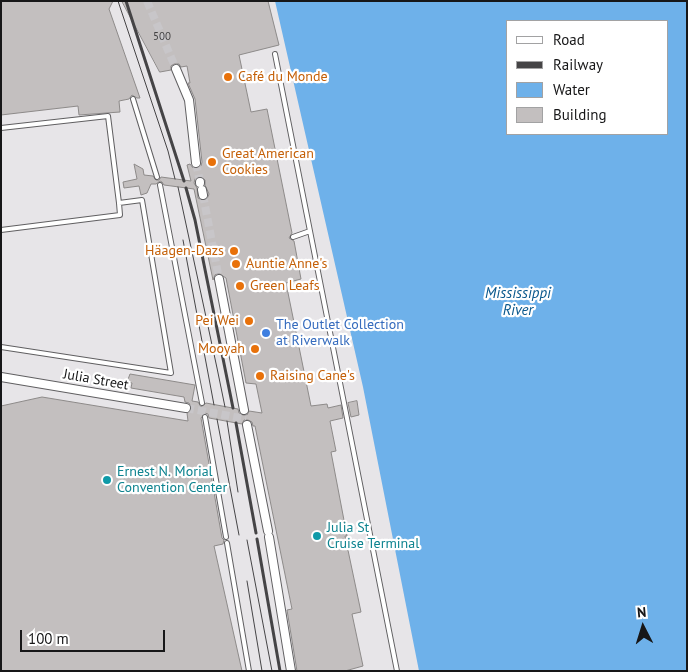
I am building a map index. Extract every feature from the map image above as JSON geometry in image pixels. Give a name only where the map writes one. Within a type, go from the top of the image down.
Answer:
[{"type":"street","points":[[176,69],[189,100],[196,163]]},
{"type":"street","points":[[219,279],[244,410]]},
{"type":"street","name":"Julia Street","points":[[1,377],[186,408]]},
{"type":"street","points":[[247,425],[291,671]]},
{"type":"lane","points":[[275,54],[397,671]]},
{"type":"lane","points":[[133,99],[157,177]]},
{"type":"lane","points":[[1,128],[108,116],[120,215],[1,230]]},
{"type":"lane","points":[[160,185],[202,403]]},
{"type":"lane","points":[[1,347],[171,373],[142,200],[119,202]]},
{"type":"lane","points":[[293,237],[310,231]]},
{"type":"lane","points":[[205,417],[226,537]]},
{"type":"lane","points":[[227,543],[249,671]]},
{"type":"water","name":"Mississippi River","points":[[275,1],[687,1],[687,671],[419,671],[363,387]]},
{"type":"building","points":[[1,1],[113,1],[109,9],[140,98],[132,95],[129,99],[119,101],[120,112],[79,115],[78,106],[1,115]]},
{"type":"building","points":[[122,1],[268,1],[279,45],[239,55],[251,112],[267,109],[292,233],[289,238],[294,241],[301,279],[286,283],[311,406],[327,404],[328,408],[341,405],[343,418],[330,421],[336,451],[331,452],[347,536],[345,536],[361,612],[352,614],[363,666],[345,671],[297,671],[287,610],[292,609],[255,426],[248,420],[244,420],[242,424],[209,418],[208,414],[205,413],[201,418],[222,538],[224,540],[223,544],[214,546],[242,671],[1,671],[1,406],[42,397],[188,421],[187,413],[191,411],[191,407],[189,403],[185,402],[184,397],[131,388],[132,383],[127,382],[130,374],[195,385],[192,401],[198,402],[201,407],[206,403],[238,409],[239,413],[243,415],[247,415],[249,411],[262,413],[256,384],[246,383],[226,278],[218,273],[213,280],[194,189],[164,185],[160,181],[156,184],[151,184],[147,193],[141,195],[139,186],[124,188],[123,182],[137,179],[134,164],[143,169],[144,175],[153,176],[156,180],[159,180],[161,177],[191,181],[187,165],[190,164],[193,168],[201,166],[195,99],[188,83],[190,83],[187,66],[181,67],[179,64],[174,64],[171,66],[171,70],[160,72]],"holes":[[[200,176],[205,180],[209,194],[204,201],[198,198],[197,188],[194,183],[195,179]]]},
{"type":"building","points":[[357,401],[359,415],[351,417],[348,403]]},
{"type":"tunnel","points":[[147,1],[176,69]]},
{"type":"tunnel","points":[[196,163],[200,182]]},
{"type":"tunnel","points":[[203,195],[219,279]]},
{"type":"tunnel","points":[[186,408],[246,419]]},
{"type":"tram line","points":[[118,1],[168,151],[175,179]]},
{"type":"tram line","points":[[178,187],[225,407]]},
{"type":"tram line","points":[[183,240],[214,405]]},
{"type":"tram line","points":[[217,419],[239,535]]},
{"type":"tram line","points":[[227,421],[238,492]]},
{"type":"tram line","points":[[247,540],[272,671]]},
{"type":"tram line","points":[[247,581],[262,671]]},
{"type":"railway","points":[[126,1],[184,181]]},
{"type":"railway","points":[[186,188],[195,220],[233,408]]},
{"type":"railway","points":[[236,423],[256,533]]},
{"type":"railway","points":[[257,539],[280,671]]},
{"type":"place","name":"Café du Monde","points":[[228,77]]},
{"type":"place","name":"Great American Cookies","points":[[212,162]]},
{"type":"place","name":"Häagen-Dazs","points":[[234,251]]},
{"type":"place","name":"Auntie Anne's","points":[[236,264]]},
{"type":"place","name":"Green Leafs","points":[[240,286]]},
{"type":"place","name":"Pei Wei","points":[[249,321]]},
{"type":"place","name":"The Outlet Collection at Riverwalk","points":[[266,333]]},
{"type":"place","name":"Mooyah","points":[[255,349]]},
{"type":"place","name":"Raising Cane's","points":[[260,376]]},
{"type":"place","name":"Ernest N. Morial Convention Center","points":[[107,480]]},
{"type":"place","name":"Julia St Cruise Terminal","points":[[317,536]]}]
